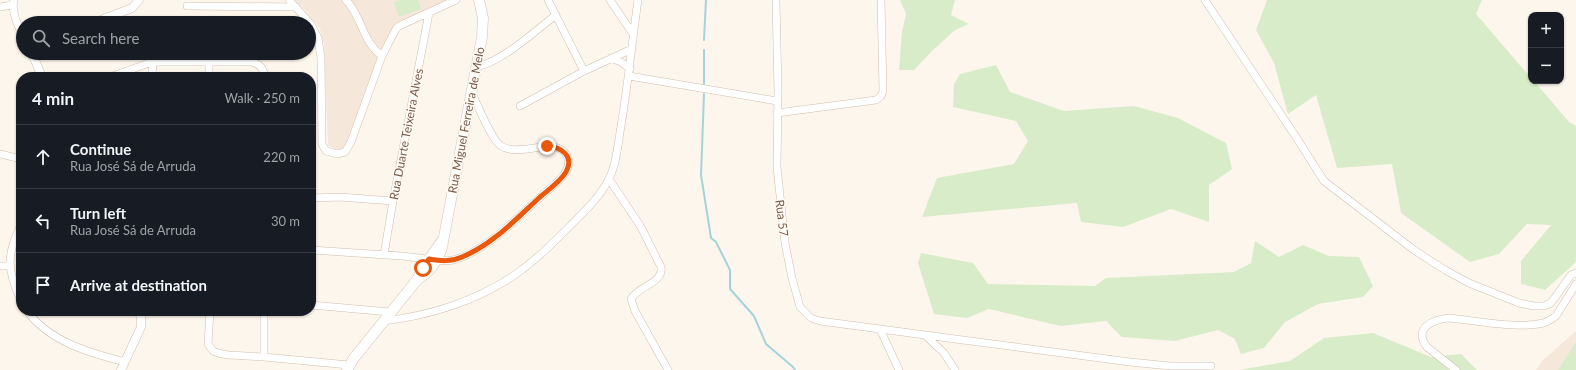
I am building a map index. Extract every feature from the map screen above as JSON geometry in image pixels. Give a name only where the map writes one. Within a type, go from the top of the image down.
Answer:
[{"type":"main road","name":"Rua Miguel Ferreira de Melo","points":[[348,367],[390,312],[417,280],[428,272],[442,240],[477,67],[483,25],[482,9],[479,0]]},
{"type":"street","points":[[111,16],[132,8],[139,0]]},
{"type":"street","points":[[289,0],[304,16]]},
{"type":"street","points":[[346,0],[357,16],[369,44],[382,56]]},
{"type":"street","points":[[316,34],[319,42],[321,58],[322,141],[326,151],[342,154],[347,150],[351,142],[382,56],[396,29],[399,26],[456,0]]},
{"type":"street","points":[[548,0],[584,71]]},
{"type":"street","points":[[610,0],[633,34]]},
{"type":"street","points":[[383,321],[416,316],[466,300],[491,289],[535,260],[597,198],[609,179],[616,152],[629,73],[638,0]]},
{"type":"street","name":"Rua 57","points":[[776,0],[778,188],[785,243],[792,278],[800,307],[811,318],[820,321],[1130,362],[1170,366],[1211,366]]},
{"type":"street","points":[[777,113],[876,100],[881,96],[883,91],[881,0]]},
{"type":"street","points":[[1205,0],[1324,181],[1414,250],[1445,270],[1469,283],[1519,303],[1534,306],[1544,306],[1550,303],[1571,275],[1576,273]]},
{"type":"street","points":[[0,7],[13,3],[17,16]]},
{"type":"street","points":[[187,6],[296,7]]},
{"type":"street","name":"Rua Duarte Teixeira Alves","points":[[384,255],[429,13]]},
{"type":"street","points":[[477,67],[501,57],[556,15]]},
{"type":"street","points":[[520,106],[584,71],[632,49]]},
{"type":"street","points":[[611,58],[620,62],[629,73],[777,101]]},
{"type":"street","points":[[35,60],[40,72]]},
{"type":"street","points":[[152,72],[153,62]]},
{"type":"street","points":[[124,72],[153,62],[257,63],[264,72]]},
{"type":"street","points":[[209,62],[209,72]]},
{"type":"street","points":[[316,250],[433,260],[453,260],[463,257],[479,248],[514,221],[559,180],[568,167],[568,157],[565,153],[555,147],[516,149],[501,146],[492,133],[472,93]]},
{"type":"street","points":[[0,154],[16,158]]},
{"type":"street","points":[[609,179],[641,227],[661,267],[662,271],[660,276],[636,293],[631,299],[635,311],[668,370]]},
{"type":"street","points":[[316,198],[340,197],[393,201]]},
{"type":"street","points":[[16,234],[12,242],[9,266],[16,286]]},
{"type":"street","points":[[0,266],[9,266]]},
{"type":"street","points":[[1456,370],[1427,347],[1423,342],[1423,333],[1429,324],[1441,319],[1450,318],[1517,324],[1542,324],[1556,316],[1576,284]]},
{"type":"street","points":[[316,305],[390,312]]},
{"type":"street","points":[[32,316],[37,322],[62,340],[82,350],[125,362]]},
{"type":"street","points":[[121,370],[141,327],[141,316]]},
{"type":"street","points":[[210,316],[208,344],[213,351],[228,355],[264,356],[348,367]]},
{"type":"street","points":[[264,316],[264,356]]},
{"type":"street","points":[[880,329],[899,370]]},
{"type":"street","points":[[925,335],[944,353],[955,370]]},
{"type":"shaded area","points":[[294,0],[459,0],[399,30],[390,44],[356,140],[348,151],[337,152],[328,145],[324,45],[320,29],[316,24],[316,16],[310,16]]},
{"type":"shaded area","points":[[1576,331],[1576,370],[1536,370],[1542,361]]},
{"type":"green space","points":[[401,0],[418,0],[421,9],[399,17],[394,2]]},
{"type":"green space","points":[[900,0],[955,0],[951,15],[969,24],[955,30],[914,70],[899,70],[902,32],[906,14]]},
{"type":"green space","points":[[1267,0],[1482,0],[1476,14],[1528,75],[1528,84],[1537,84],[1569,122],[1576,126],[1576,262],[1545,290],[1521,284],[1521,261],[1551,225],[1527,224],[1499,254],[1470,262],[1401,213],[1392,164],[1337,168],[1316,95],[1288,114],[1274,63],[1256,30]]},
{"type":"green space","points":[[996,65],[1010,92],[1064,111],[1134,106],[1178,118],[1226,143],[1232,169],[1209,185],[1209,222],[1171,209],[1123,227],[1081,222],[1077,203],[922,217],[937,178],[1014,164],[1028,141],[1016,121],[953,107],[954,84],[960,74]]},
{"type":"green space","points":[[1255,241],[1279,257],[1303,245],[1329,256],[1359,257],[1373,286],[1363,297],[1318,304],[1285,322],[1264,348],[1241,354],[1235,339],[1218,330],[1175,341],[1122,337],[1106,321],[1061,326],[989,309],[967,318],[934,314],[918,263],[921,253],[973,263],[988,284],[1095,286],[1106,278],[1234,272],[1251,263]]},
{"type":"green space","points":[[1373,333],[1431,357],[1461,354],[1477,370],[1239,370],[1290,361],[1324,338]]},
{"type":"green space","points":[[1576,342],[1576,370],[1558,370]]},
{"type":"waterway","points":[[704,40],[706,0]]},
{"type":"waterway","points":[[704,50],[704,84]]},
{"type":"waterway","points":[[704,94],[701,175],[711,238],[716,242],[730,270],[730,289],[754,316],[766,344],[795,370]]},
{"type":"route","points":[[423,268],[429,259],[445,261],[453,260],[463,257],[479,248],[503,231],[559,180],[566,172],[568,167],[568,157],[560,148],[547,146]]}]
